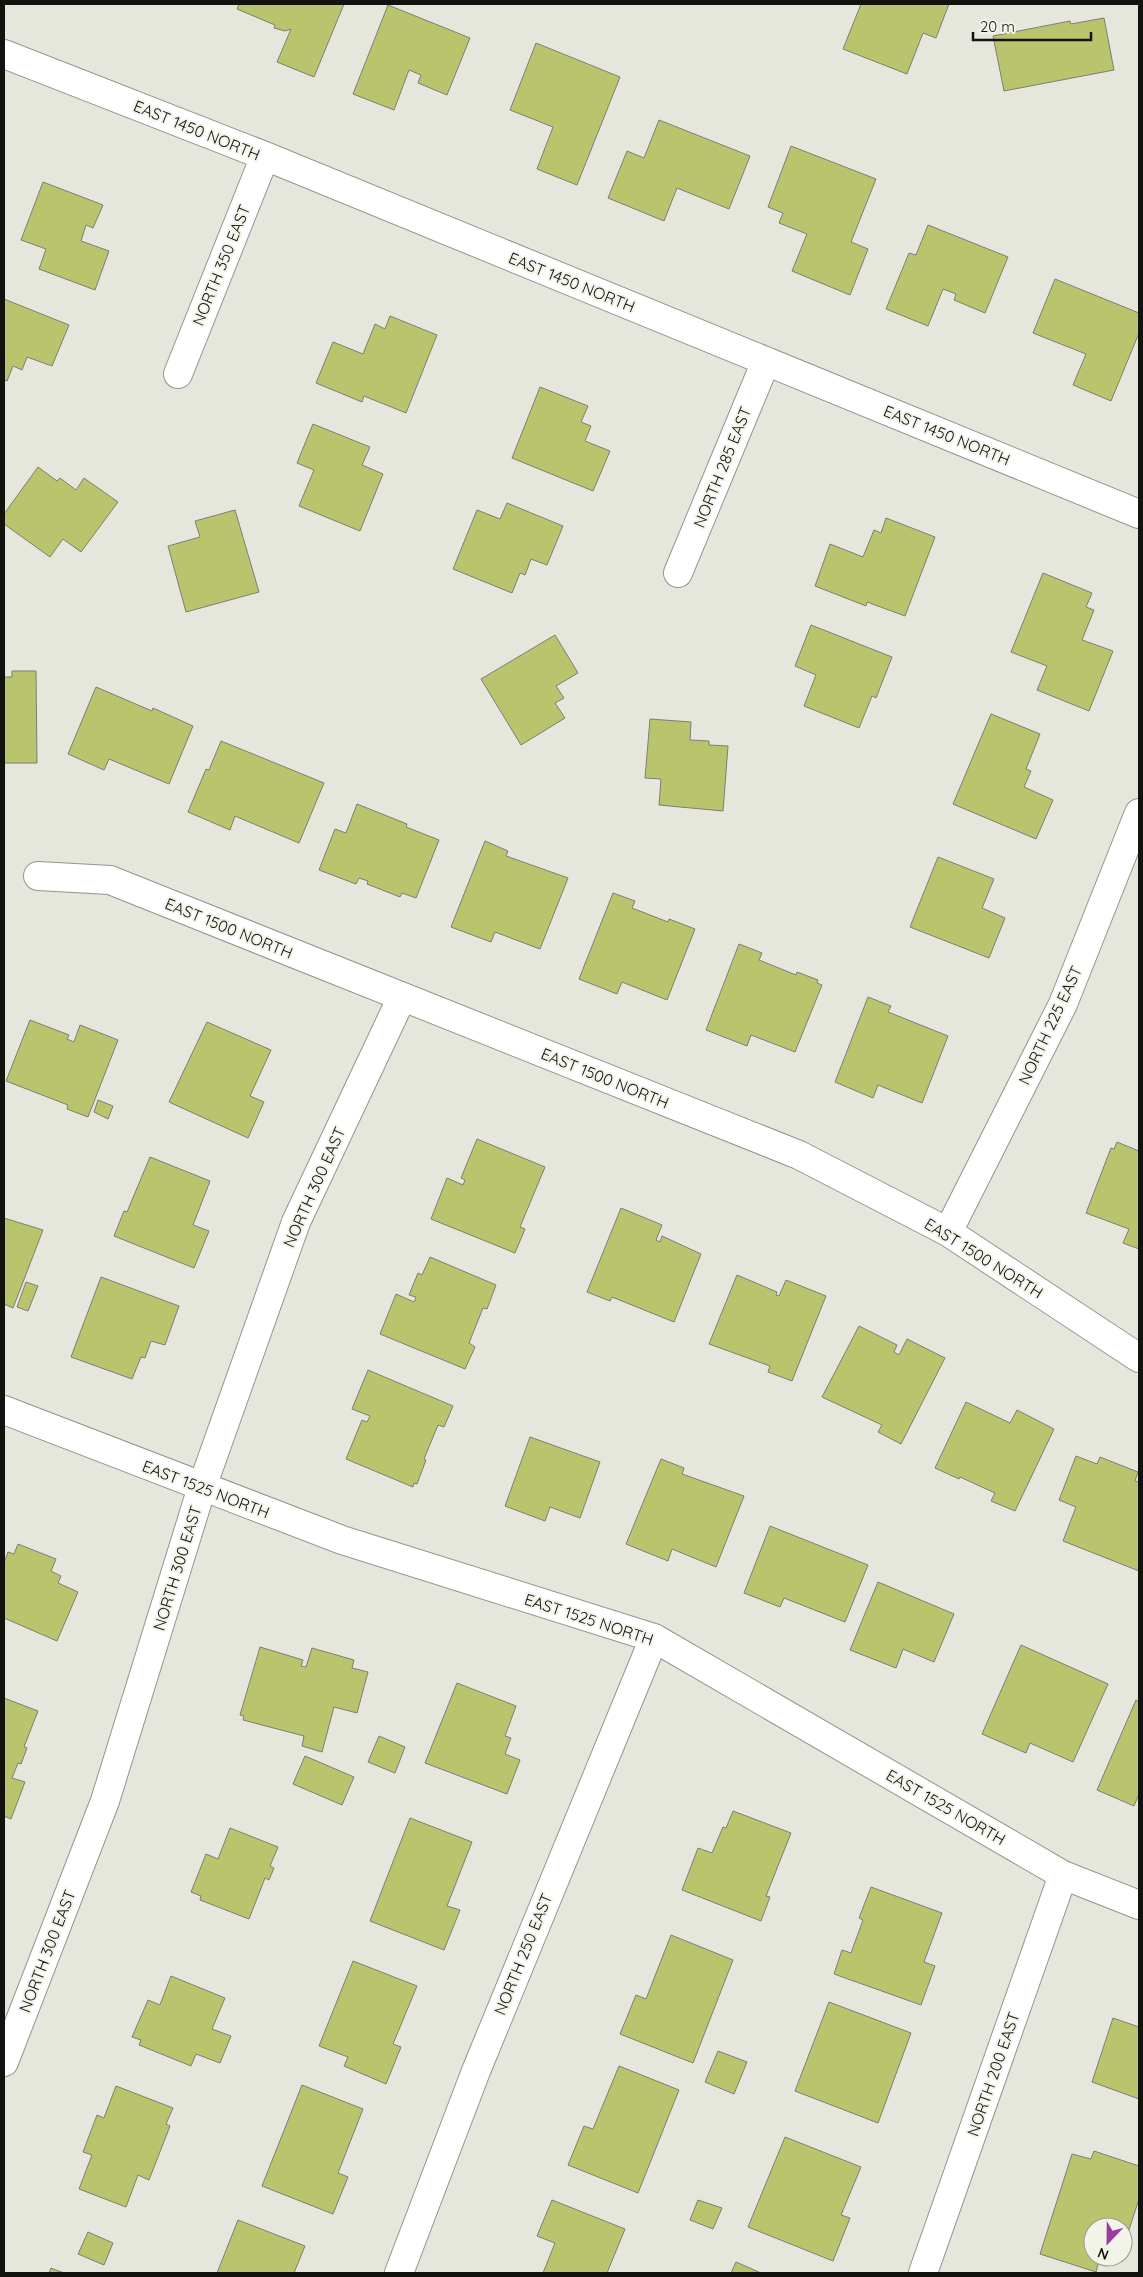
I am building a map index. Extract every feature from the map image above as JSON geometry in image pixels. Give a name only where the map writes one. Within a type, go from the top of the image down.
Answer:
[{"type":"street","name":"EAST 1450 NORTH","points":[[4,54],[265,156],[1139,514]]},
{"type":"street","name":"NORTH 350 EAST","points":[[178,374],[265,156]]},
{"type":"street","name":"NORTH 285 EAST","points":[[678,573],[766,361]]},
{"type":"street","name":"NORTH 225 EAST","points":[[948,1232],[1063,1004],[1139,813]]},
{"type":"street","name":"EAST 1500 NORTH","points":[[38,876],[110,880],[799,1156],[948,1232],[1139,1358]]},
{"type":"street","name":"NORTH 300 EAST","points":[[4,2062],[105,1802],[202,1488],[296,1222],[402,996]]},
{"type":"street","name":"EAST 1525 NORTH","points":[[4,1410],[202,1488],[342,1540],[654,1638],[1063,1874],[1139,1905]]},
{"type":"street","name":"NORTH 250 EAST","points":[[400,2273],[476,2070],[654,1638]]},
{"type":"street","name":"NORTH 200 EAST","points":[[923,2273],[1063,1874]]},
{"type":"building","points":[[239,4],[344,4],[314,77],[277,62],[291,29],[285,31],[274,28],[275,25],[237,9]]},
{"type":"building","points":[[861,4],[949,4],[936,38],[923,33],[907,74],[843,49]]},
{"type":"building","points":[[388,5],[470,38],[447,95],[418,83],[421,75],[409,70],[394,110],[353,94]]},
{"type":"building","points":[[1104,18],[1114,70],[1004,91],[993,36],[1070,21],[1071,24]]},
{"type":"building","points":[[536,43],[620,77],[577,185],[537,169],[553,127],[510,110]]},
{"type":"building","points":[[659,120],[750,156],[729,209],[677,188],[664,221],[608,198],[627,151],[644,158]]},
{"type":"building","points":[[791,146],[876,179],[851,242],[868,249],[850,295],[792,271],[807,234],[779,223],[783,213],[768,207]]},
{"type":"building","points":[[43,182],[103,205],[93,228],[86,225],[81,241],[109,251],[95,290],[39,269],[46,249],[21,240]]},
{"type":"building","points":[[928,225],[1008,257],[985,313],[954,300],[956,294],[943,289],[928,326],[886,309],[909,253],[916,255]]},
{"type":"building","points":[[1055,279],[1139,313],[1139,333],[1111,401],[1073,385],[1086,354],[1033,333]]},
{"type":"building","points":[[4,299],[69,325],[52,366],[27,357],[22,370],[13,366],[7,381],[4,380]]},
{"type":"building","points":[[390,316],[437,335],[406,413],[364,396],[362,402],[316,383],[333,342],[363,354],[375,324],[385,329]]},
{"type":"building","points":[[540,387],[588,406],[581,422],[591,426],[585,441],[610,451],[593,491],[512,458]]},
{"type":"building","points":[[313,424],[370,447],[362,465],[383,474],[360,531],[299,506],[314,470],[297,463]]},
{"type":"building","points":[[38,467],[57,481],[60,478],[76,490],[84,478],[118,502],[81,552],[63,539],[50,557],[4,524],[4,514]]},
{"type":"building","points":[[507,503],[563,526],[547,565],[531,559],[525,575],[520,573],[512,593],[453,569],[477,510],[500,519]]},
{"type":"building","points":[[235,510],[259,592],[186,612],[168,546],[200,537],[195,521]]},
{"type":"building","points":[[886,518],[935,537],[905,616],[867,602],[866,606],[815,586],[830,544],[863,557],[874,530],[881,533]]},
{"type":"building","points":[[1043,573],[1092,593],[1086,607],[1094,610],[1082,640],[1113,651],[1089,711],[1037,690],[1047,666],[1011,652]]},
{"type":"building","points":[[811,625],[892,657],[876,698],[872,696],[859,728],[804,706],[816,675],[795,666]]},
{"type":"building","points":[[555,635],[578,673],[556,686],[564,698],[555,703],[565,718],[521,745],[481,679]]},
{"type":"building","points":[[12,671],[36,671],[37,763],[4,763],[4,677],[12,677]]},
{"type":"building","points":[[96,687],[152,711],[153,708],[193,726],[169,784],[109,759],[104,770],[68,754]]},
{"type":"building","points":[[991,714],[1040,734],[1026,769],[1031,771],[1024,787],[1053,800],[1036,839],[953,804]]},
{"type":"building","points":[[650,719],[691,722],[690,740],[709,741],[709,745],[728,746],[723,811],[659,805],[661,779],[645,778]]},
{"type":"building","points":[[221,741],[324,783],[299,843],[235,816],[230,830],[188,812],[206,769],[209,770]]},
{"type":"building","points":[[357,804],[407,824],[406,827],[439,840],[416,898],[402,893],[400,897],[367,884],[368,881],[359,878],[356,884],[319,870],[335,829],[346,833]]},
{"type":"building","points":[[485,841],[508,851],[506,856],[568,878],[540,949],[495,932],[491,942],[451,927]]},
{"type":"building","points":[[938,857],[994,879],[982,908],[1005,918],[989,958],[910,927]]},
{"type":"building","points":[[613,893],[635,901],[632,908],[668,922],[669,919],[695,929],[667,1000],[622,982],[617,994],[579,979]]},
{"type":"building","points":[[739,944],[762,953],[759,960],[796,975],[797,972],[818,980],[817,983],[822,985],[795,1052],[751,1035],[747,1046],[706,1030]]},
{"type":"building","points":[[868,997],[891,1006],[888,1012],[948,1036],[922,1103],[878,1085],[873,1098],[835,1082]]},
{"type":"building","points":[[30,1020],[69,1035],[67,1039],[74,1042],[80,1025],[118,1040],[88,1117],[67,1109],[68,1105],[6,1081]]},
{"type":"building","points":[[207,1022],[271,1050],[250,1096],[264,1102],[248,1138],[169,1102]]},
{"type":"building","points":[[98,1100],[113,1106],[108,1119],[94,1112]]},
{"type":"building","points":[[477,1139],[545,1167],[520,1227],[525,1229],[515,1253],[431,1219],[447,1178],[463,1185],[465,1180],[461,1178]]},
{"type":"building","points":[[1117,1142],[1139,1151],[1139,1249],[1123,1243],[1129,1229],[1086,1213],[1111,1148],[1114,1149]]},
{"type":"building","points":[[150,1157],[210,1181],[193,1225],[209,1231],[194,1268],[114,1236],[124,1211],[127,1212]]},
{"type":"building","points":[[621,1208],[662,1225],[656,1240],[660,1242],[662,1236],[701,1254],[674,1322],[612,1297],[610,1301],[587,1292]]},
{"type":"building","points":[[4,1218],[43,1230],[13,1308],[4,1304]]},
{"type":"building","points":[[430,1257],[496,1285],[487,1309],[483,1308],[469,1343],[475,1347],[465,1369],[380,1334],[396,1294],[414,1302],[416,1297],[409,1295],[418,1273],[422,1275]]},
{"type":"building","points":[[737,1275],[777,1292],[776,1295],[779,1296],[786,1280],[826,1296],[792,1381],[768,1372],[770,1366],[709,1344]]},
{"type":"building","points":[[101,1277],[179,1306],[165,1345],[151,1341],[145,1358],[141,1357],[132,1379],[71,1357]]},
{"type":"building","points":[[26,1282],[38,1286],[28,1311],[17,1307]]},
{"type":"building","points":[[859,1326],[897,1345],[894,1352],[899,1355],[907,1339],[945,1358],[901,1444],[878,1432],[882,1425],[822,1397]]},
{"type":"building","points":[[368,1370],[453,1406],[444,1427],[438,1425],[424,1459],[426,1460],[417,1484],[414,1483],[413,1487],[346,1459],[362,1420],[367,1422],[370,1416],[352,1409]]},
{"type":"building","points":[[966,1402],[1010,1423],[1017,1410],[1054,1429],[1015,1511],[991,1501],[995,1493],[935,1468]]},
{"type":"building","points":[[530,1437],[600,1462],[580,1518],[550,1507],[545,1521],[505,1506]]},
{"type":"building","points":[[1076,1456],[1097,1464],[1100,1457],[1138,1472],[1135,1481],[1139,1482],[1139,1571],[1063,1541],[1076,1507],[1059,1500]]},
{"type":"building","points":[[661,1459],[684,1468],[682,1474],[744,1496],[716,1567],[672,1549],[668,1561],[626,1544]]},
{"type":"building","points":[[770,1526],[868,1565],[845,1622],[784,1598],[780,1607],[744,1593]]},
{"type":"building","points":[[18,1544],[56,1559],[51,1571],[61,1576],[58,1583],[78,1592],[57,1641],[4,1618],[4,1563],[8,1552],[14,1554]]},
{"type":"building","points":[[878,1582],[954,1614],[934,1662],[903,1649],[896,1668],[850,1650]]},
{"type":"building","points":[[1021,1645],[1108,1684],[1073,1762],[1030,1743],[1026,1753],[982,1734]]},
{"type":"building","points":[[260,1647],[303,1660],[301,1666],[306,1667],[312,1648],[354,1660],[352,1668],[368,1672],[357,1713],[334,1707],[322,1752],[302,1746],[304,1736],[243,1720],[244,1716],[240,1715]]},
{"type":"building","points":[[457,1683],[516,1706],[505,1736],[511,1738],[505,1754],[520,1760],[507,1794],[425,1763]]},
{"type":"building","points":[[4,1698],[38,1711],[24,1747],[27,1748],[21,1764],[18,1763],[12,1778],[25,1782],[11,1819],[4,1816]]},
{"type":"building","points":[[1136,1700],[1139,1702],[1139,1794],[1134,1806],[1097,1790]]},
{"type":"building","points":[[379,1736],[405,1747],[395,1773],[368,1762]]},
{"type":"building","points":[[305,1756],[354,1777],[342,1805],[293,1784]]},
{"type":"building","points":[[733,1811],[791,1833],[766,1896],[770,1897],[761,1921],[682,1890],[698,1848],[712,1853],[723,1827],[726,1828]]},
{"type":"building","points":[[410,1818],[472,1842],[447,1906],[460,1910],[444,1950],[370,1921]]},
{"type":"building","points":[[230,1828],[278,1847],[270,1866],[274,1868],[269,1880],[265,1878],[249,1919],[200,1900],[201,1896],[191,1892],[206,1854],[218,1859]]},
{"type":"building","points":[[871,1887],[942,1913],[924,1962],[935,1966],[921,2005],[834,1974],[842,1950],[851,1953],[863,1920],[859,1918]]},
{"type":"building","points":[[671,1935],[733,1960],[693,2063],[620,2034],[636,1995],[646,1999]]},
{"type":"building","points":[[353,1961],[417,1986],[393,2044],[401,2047],[386,2084],[344,2066],[348,2057],[319,2046]]},
{"type":"building","points":[[171,1976],[225,1998],[212,2029],[231,2036],[220,2063],[196,2054],[191,2066],[139,2045],[141,2040],[132,2037],[148,2000],[160,2005]]},
{"type":"building","points":[[829,2002],[911,2033],[878,2123],[795,2091]]},
{"type":"building","points":[[1113,2018],[1139,2027],[1139,2099],[1092,2082]]},
{"type":"building","points":[[718,2051],[747,2062],[734,2094],[705,2082]]},
{"type":"building","points":[[619,2066],[679,2090],[638,2193],[568,2165],[584,2126],[593,2129]]},
{"type":"building","points":[[302,2085],[363,2109],[338,2173],[348,2177],[333,2214],[262,2186]]},
{"type":"building","points":[[116,2086],[173,2108],[166,2124],[170,2126],[149,2180],[138,2175],[126,2207],[79,2189],[92,2155],[83,2152],[97,2115],[104,2118]]},
{"type":"building","points":[[785,2137],[861,2167],[841,2215],[850,2218],[833,2261],[748,2227]]},
{"type":"building","points":[[1094,2151],[1139,2166],[1139,2199],[1133,2217],[1083,2217],[1083,2267],[1097,2267],[1096,2272],[1040,2254],[1072,2154],[1091,2159]]},
{"type":"building","points":[[552,2200],[625,2229],[607,2273],[543,2273],[555,2243],[537,2236]]},
{"type":"building","points":[[698,2200],[722,2208],[713,2229],[690,2220]]},
{"type":"building","points":[[238,2220],[305,2246],[294,2273],[217,2273]]},
{"type":"building","points":[[88,2232],[113,2243],[104,2265],[78,2254]]},
{"type":"building","points":[[736,2262],[761,2273],[731,2273]]},
{"type":"building","points":[[51,2268],[64,2273],[49,2273]]}]
